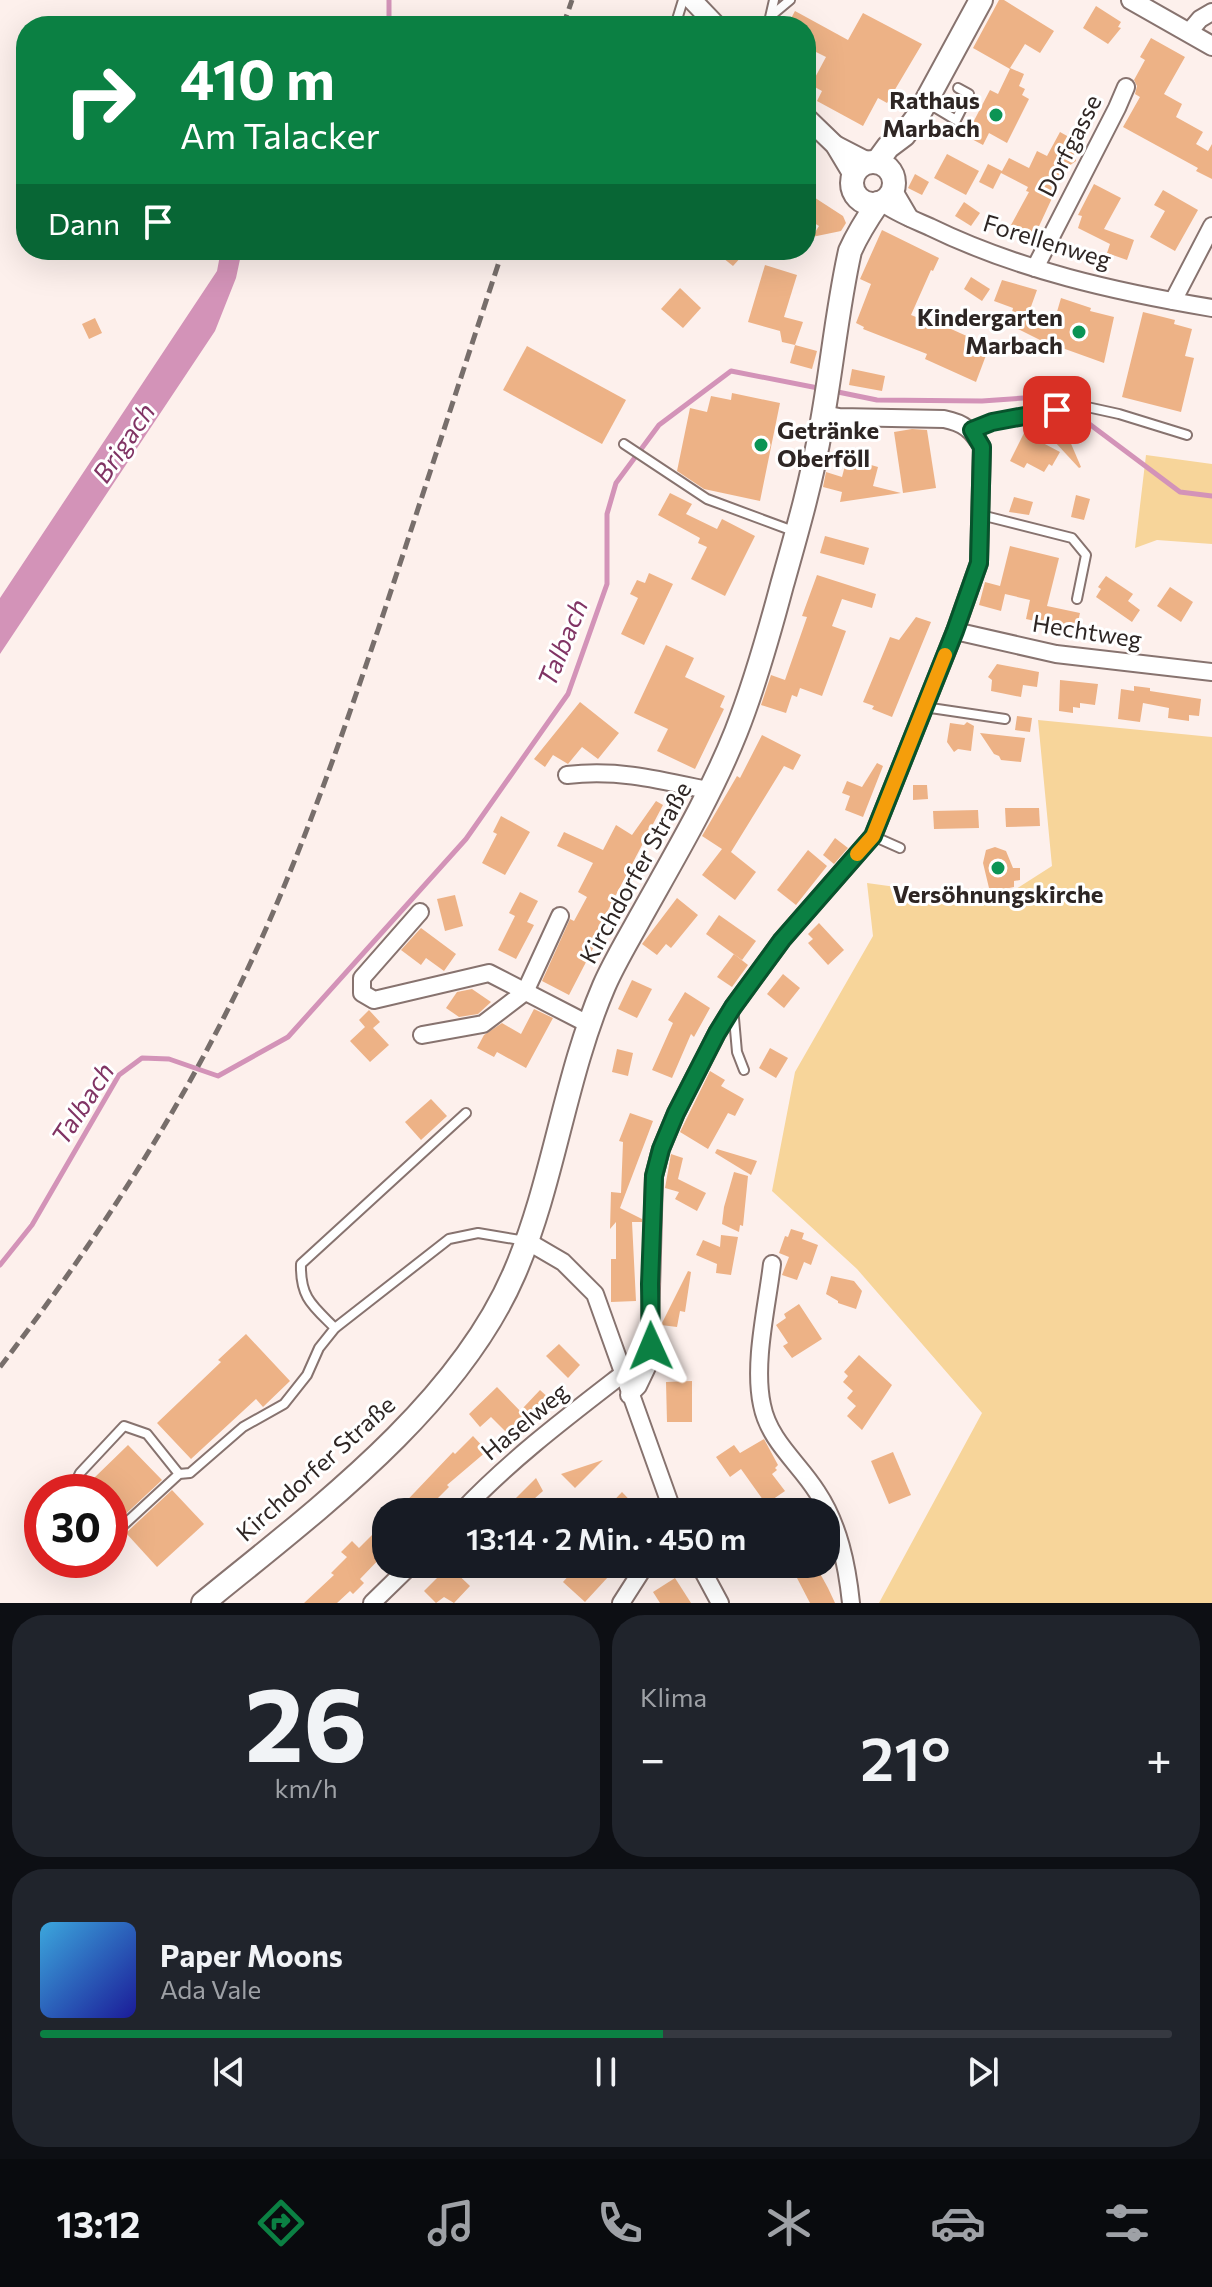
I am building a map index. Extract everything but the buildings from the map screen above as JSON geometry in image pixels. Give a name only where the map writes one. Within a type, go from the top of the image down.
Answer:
[{"type":"main road","name":"Kirchdorfer Straße","points":[[203,1603],[330,1498],[407,1425],[479,1337],[513,1277],[527,1241],[588,1024],[606,979],[711,791],[737,730],[761,660],[797,532],[827,396],[850,251],[875,183],[900,156],[904,135],[925,102],[978,1]]},
{"type":"street","points":[[692,0],[707,16]]},
{"type":"street","points":[[1131,0],[1212,46]]},
{"type":"street","points":[[1189,32],[1200,19],[1212,12]]},
{"type":"street","name":"Dorfgasse","points":[[1035,268],[1126,87]]},
{"type":"street","points":[[816,127],[875,183]]},
{"type":"street","name":"Forellenweg","points":[[875,183],[899,215],[1035,268],[1212,308]]},
{"type":"street","points":[[1173,301],[1212,226]]},
{"type":"street","points":[[629,1395],[638,1386],[649,1363],[654,1176],[661,1149],[710,1046],[733,1007],[782,940],[873,836],[979,563],[982,447],[972,430],[957,421],[944,419],[839,417],[827,396]]},
{"type":"street","name":"Hechtweg","points":[[955,631],[1056,654],[1212,672]]},
{"type":"street","points":[[567,775],[599,771],[640,775],[711,791]]},
{"type":"street","points":[[420,912],[362,978],[362,993],[374,1000],[489,973],[588,1024]]},
{"type":"street","points":[[422,1035],[483,1024],[525,992],[560,916]]},
{"type":"street","points":[[527,1241],[563,1262],[595,1294],[668,1498]]},
{"type":"street","points":[[772,1264],[759,1377],[762,1407],[778,1444],[821,1499],[841,1544],[851,1603]]},
{"type":"street","name":"Haselweg","points":[[474,1498],[552,1429],[624,1373]]},
{"type":"street","points":[[372,1603],[398,1578]]},
{"type":"street","points":[[621,1603],[637,1578]]},
{"type":"street","points":[[707,1578],[720,1603]]},
{"type":"lane","points":[[772,15],[774,0]]},
{"type":"lane","points":[[772,15],[790,0]]},
{"type":"lane","points":[[925,102],[956,120],[969,94],[958,88]]},
{"type":"lane","points":[[945,126],[951,117]]},
{"type":"lane","points":[[972,430],[992,422],[1078,405],[1187,435]]},
{"type":"lane","points":[[626,446],[707,499],[797,532]]},
{"type":"lane","points":[[981,515],[1072,538],[1086,555],[1077,599]]},
{"type":"lane","points":[[923,706],[1005,719]]},
{"type":"lane","points":[[873,836],[900,848]]},
{"type":"lane","points":[[733,1007],[737,1023],[737,1052],[744,1070]]},
{"type":"lane","points":[[335,1328],[309,1303],[301,1282],[301,1264],[466,1113]]},
{"type":"lane","points":[[128,1521],[179,1474],[190,1473],[243,1427],[284,1404],[307,1375],[319,1348],[335,1328],[449,1239],[478,1233],[527,1241]]},
{"type":"lane","points":[[80,1474],[124,1426],[147,1434],[179,1474]]},
{"type":"shaded area","points":[[1146,455],[1212,464],[1212,544],[1157,540],[1135,548]]},
{"type":"shaded area","points":[[1038,720],[1212,737],[1212,1603],[879,1603],[982,1413],[857,1269],[772,1191],[795,1072],[873,936],[867,883],[997,901],[1052,866]]},
{"type":"water","name":"Brigach","points":[[219,260],[240,260],[215,331],[0,654],[0,598],[217,271]]},
{"type":"waterway","points":[[389,0],[389,16]]},
{"type":"waterway","name":"Talbach","points":[[0,1265],[32,1225],[119,1075],[142,1058],[169,1059],[218,1076],[288,1037],[466,839],[568,694],[607,584],[607,514],[616,483],[659,425],[731,371],[823,389]]},
{"type":"waterway","name":"Talbach","points":[[833,391],[877,400],[982,401],[1052,396],[1180,492],[1212,496]]},
{"type":"railway","points":[[566,16],[572,0]]},
{"type":"railway","points":[[0,1367],[67,1276],[130,1182],[215,1036],[260,941],[298,853],[348,718],[500,260]]},
{"type":"slow traffic","points":[[857,854],[873,836],[945,655]]},
{"type":"place","name":"Rathaus Marbach","points":[[996,115]]},
{"type":"place","name":"Kindergarten Marbach","points":[[1079,332]]},
{"type":"place","name":"Getränke Oberföll","points":[[761,445]]},
{"type":"place","name":"Versöhnungskirche","points":[[998,868]]},
{"type":"route","points":[[651,1346],[654,1176],[661,1149],[717,1033],[756,973],[873,836],[979,563],[982,447],[972,430],[1013,417],[1057,410]]}]
